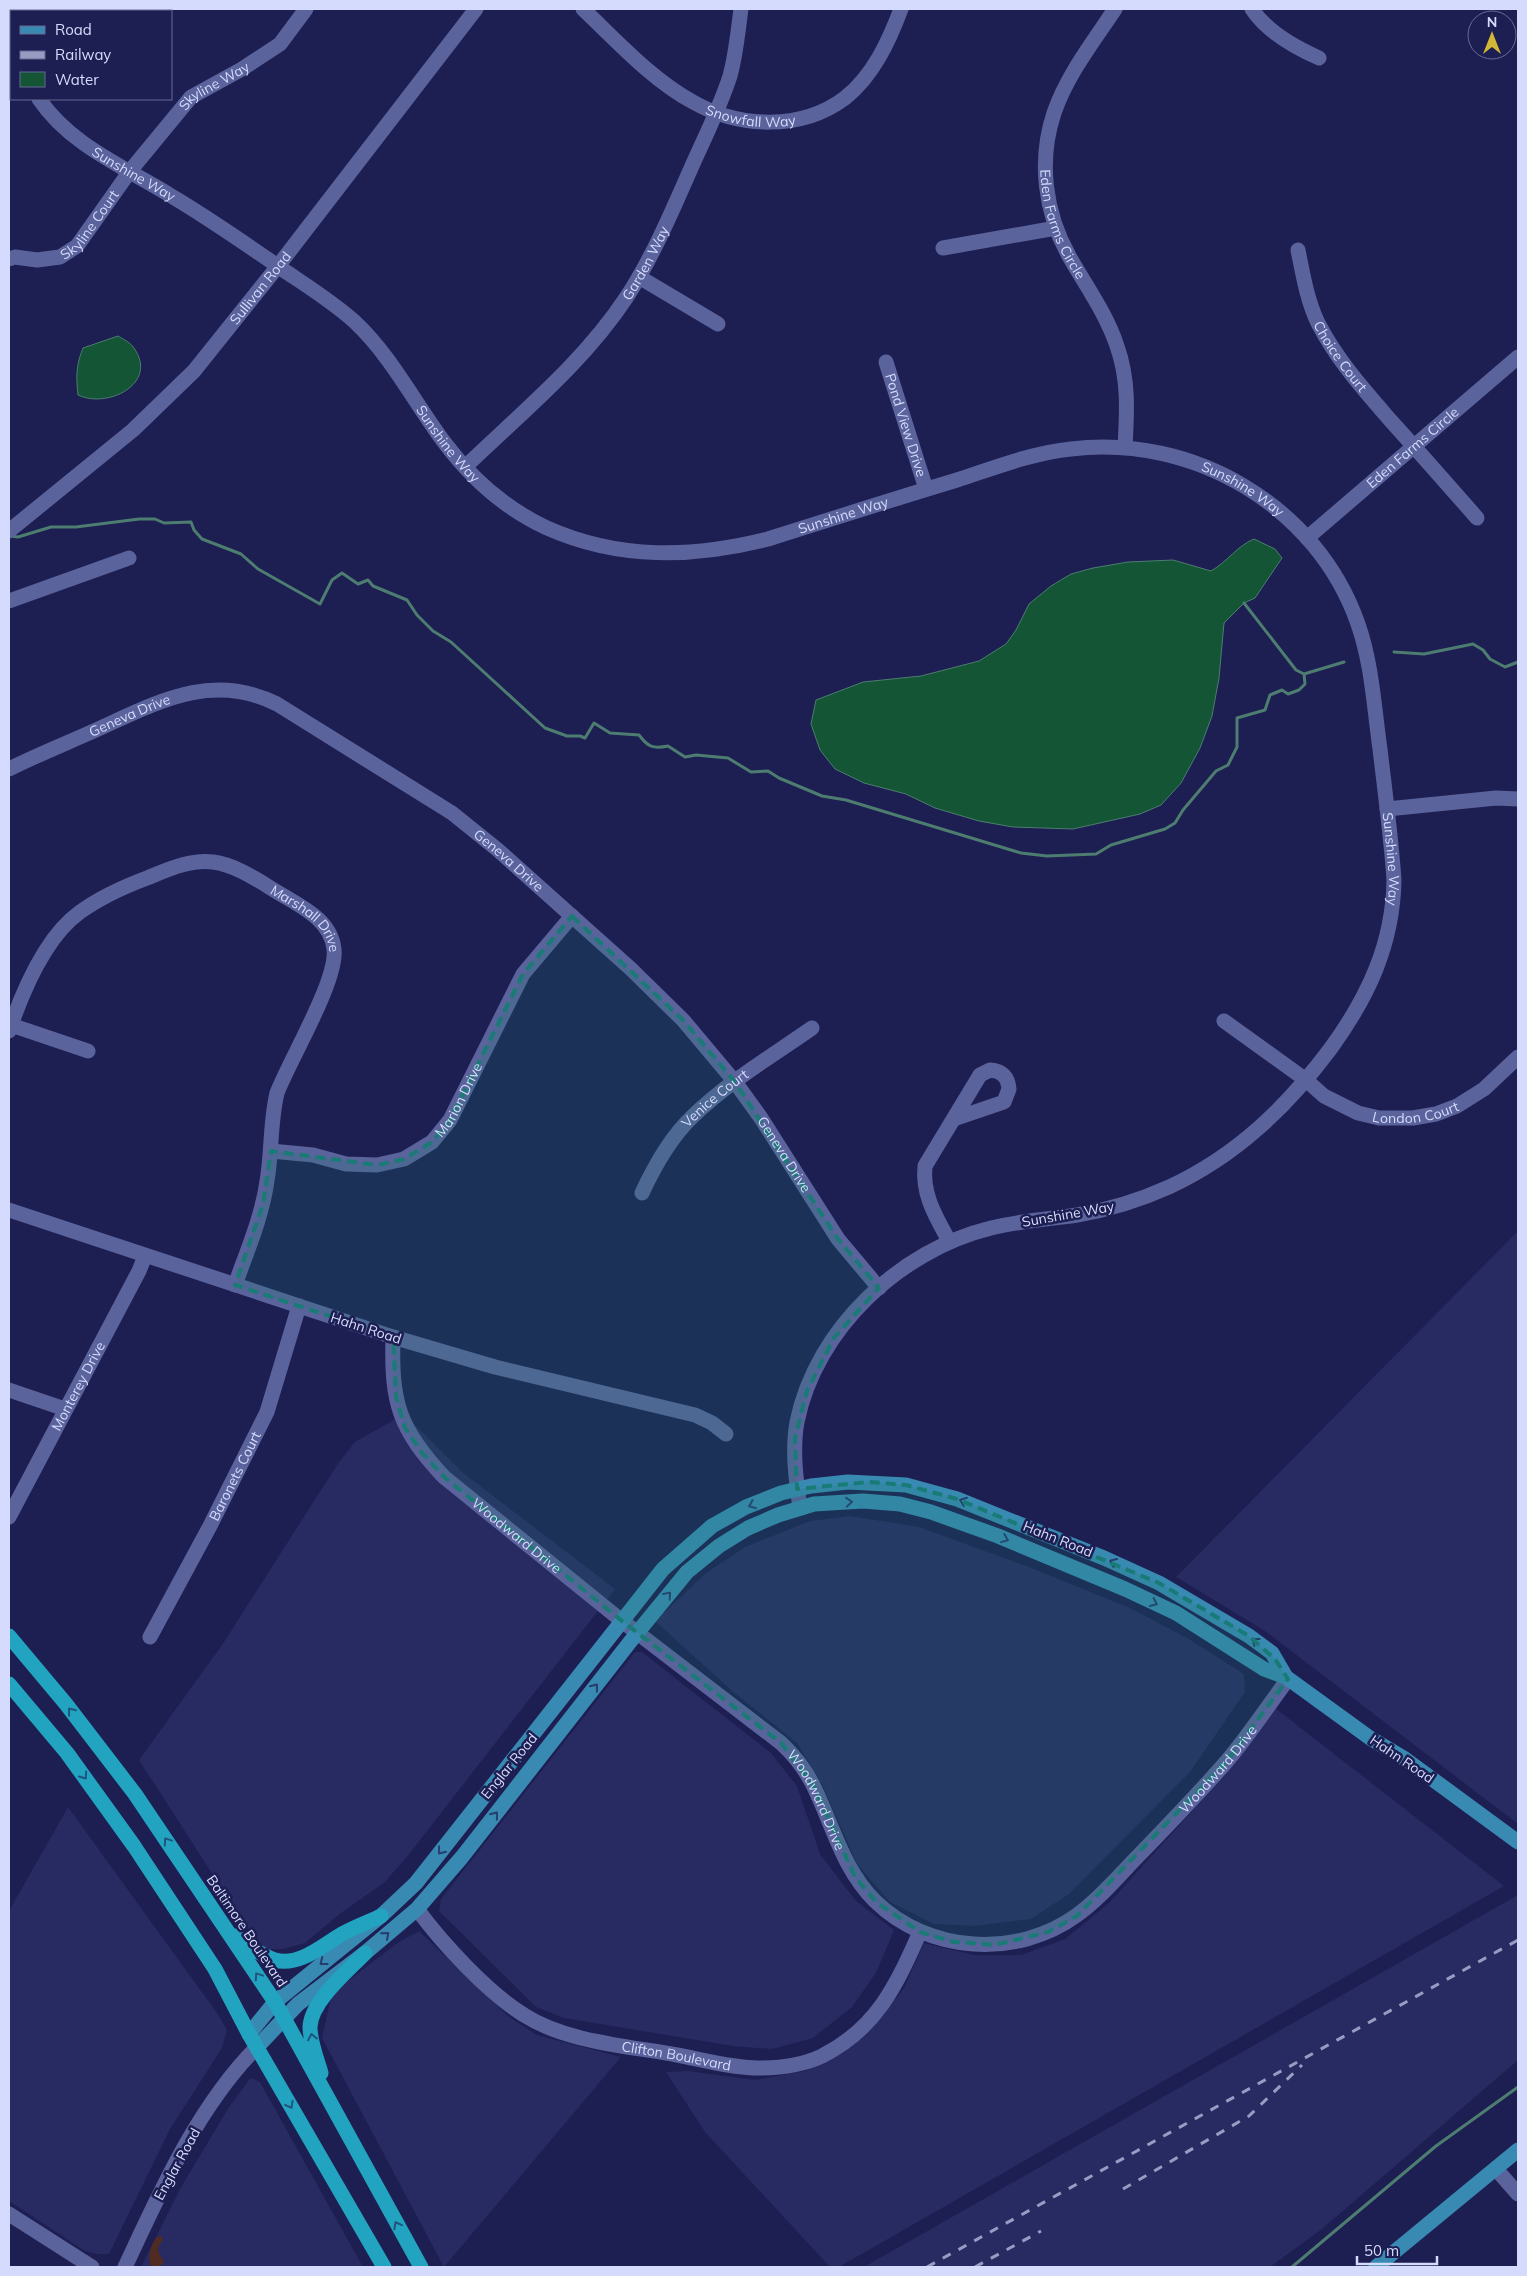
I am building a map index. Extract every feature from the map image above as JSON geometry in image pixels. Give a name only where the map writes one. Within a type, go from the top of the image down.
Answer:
[{"type":"highway","name":"Baltimore Boulevard","points":[[9,1636],[66,1704],[135,1794],[275,2002],[421,2267]]},
{"type":"highway","points":[[9,1684],[67,1753],[134,1846],[215,1969],[249,2034],[384,2267]]},
{"type":"highway","points":[[218,1917],[233,1934],[258,1952],[276,1960],[289,1961],[311,1954],[343,1933],[381,1916]]},
{"type":"highway","points":[[337,2117],[315,2055],[310,2024],[316,2009],[329,1990],[365,1954]]},
{"type":"main road","name":"Hahn Road","points":[[798,1489],[848,1482],[869,1482],[906,1485],[957,1499],[1104,1558],[1167,1588],[1249,1636],[1272,1653],[1287,1678]]},
{"type":"main road","name":"Englar Road","points":[[249,2034],[275,2002],[381,1916],[416,1882],[663,1569],[712,1526],[746,1507],[798,1489]]},
{"type":"main road","name":"Hahn Road","points":[[800,1508],[814,1504],[863,1501],[900,1504],[931,1512],[1097,1576],[1176,1613],[1264,1669],[1287,1678],[1370,1738],[1405,1759],[1518,1842]]},
{"type":"main road","name":"Englar Road","points":[[258,2047],[306,1998],[365,1954],[417,1909],[468,1850],[637,1633],[687,1572],[719,1546],[748,1528],[800,1508]]},
{"type":"main road","points":[[1376,2267],[1518,2150]]},
{"type":"street","name":"Skyline Way","points":[[130,171],[192,97],[242,69],[280,44],[306,9]]},
{"type":"street","name":"Sullivan Road","points":[[9,531],[133,430],[180,386],[216,346],[476,9]]},
{"type":"street","name":"Snowfall Way","points":[[583,9],[652,73],[692,102],[716,114],[750,122],[797,120],[832,107],[846,97],[864,79],[878,60],[887,44],[901,9]]},
{"type":"street","name":"Garden Way","points":[[465,467],[585,351],[607,324],[639,277],[658,241],[716,114],[730,76],[736,50],[741,9]]},
{"type":"street","name":"Eden Farms Circle","points":[[1115,9],[1071,74],[1059,100],[1048,134],[1045,175],[1056,228],[1117,344],[1126,382],[1125,447]]},
{"type":"street","points":[[1252,9],[1263,23],[1283,39],[1319,58]]},
{"type":"street","name":"Sunshine Way","points":[[40,100],[54,119],[91,150],[130,171],[210,220],[322,296],[367,335],[408,386],[444,441],[465,467],[496,496],[522,516],[547,528],[595,545],[646,553],[682,553],[732,548],[1044,453],[1097,446],[1125,447],[1171,454],[1216,470],[1263,498],[1285,515],[1307,538],[1339,582],[1350,603],[1365,646],[1370,673],[1394,880],[1393,906],[1386,943],[1378,966],[1359,1006],[1306,1080],[1280,1109],[1240,1144],[1215,1162],[1168,1187],[1099,1211],[992,1228],[949,1241],[919,1257],[879,1288],[859,1307],[834,1338],[801,1407],[795,1439],[800,1508]]},
{"type":"street","name":"Skyline Court","points":[[9,260],[15,257],[37,260],[60,257],[77,246],[130,171]]},
{"type":"street","points":[[943,248],[1056,228]]},
{"type":"street","name":"Choice Court","points":[[1298,250],[1305,287],[1325,336],[1347,369],[1477,518]]},
{"type":"street","points":[[639,277],[718,324]]},
{"type":"street","name":"Eden Farms Circle","points":[[1307,538],[1518,357]]},
{"type":"street","name":"Pond View Drive","points":[[886,362],[926,490]]},
{"type":"street","points":[[9,601],[130,558]]},
{"type":"street","name":"Geneva Drive","points":[[9,769],[144,708],[184,693],[216,690],[252,693],[294,714],[452,813],[504,855],[631,968],[683,1020],[734,1082],[772,1134],[838,1239],[879,1288]]},
{"type":"street","points":[[1387,809],[1496,798],[1518,798]]},
{"type":"street","name":"Marshall Drive","points":[[10,1028],[27,985],[54,938],[78,913],[116,891],[171,868],[201,862],[213,862],[257,880],[317,917],[331,937],[334,950],[331,975],[277,1093],[271,1125],[271,1151],[263,1204],[235,1285]]},
{"type":"street","name":"Marion Drive","points":[[271,1151],[313,1155],[346,1164],[377,1166],[404,1158],[432,1142],[450,1120],[511,994],[524,974],[572,916]]},
{"type":"street","name":"London Court","points":[[1224,1021],[1306,1080],[1324,1096],[1358,1114],[1379,1118],[1412,1118],[1436,1114],[1457,1106],[1484,1089],[1518,1056]]},
{"type":"street","points":[[10,1028],[88,1051]]},
{"type":"street","name":"Venice Court","points":[[642,1192],[655,1166],[675,1137],[692,1118],[734,1082],[812,1028]]},
{"type":"street","points":[[949,1241],[929,1203],[923,1181],[924,1166],[954,1119]]},
{"type":"street","name":"Hahn Road","points":[[9,1210],[393,1337],[495,1367],[695,1415],[712,1422],[726,1434]]},
{"type":"street","name":"Monterey Drive","points":[[9,1517],[139,1271],[145,1256]]},
{"type":"street","name":"Baronets Court","points":[[150,1637],[210,1526],[267,1412],[298,1306]]},
{"type":"street","name":"Woodward Drive","points":[[393,1337],[392,1368],[396,1397],[405,1428],[422,1453],[444,1477],[622,1621],[786,1747],[813,1785],[838,1847],[855,1877],[876,1902],[920,1932],[954,1942],[995,1945],[1020,1941],[1048,1932],[1077,1916],[1102,1893],[1228,1760],[1287,1678]]},
{"type":"street","points":[[9,1390],[65,1409]]},
{"type":"street","name":"Clifton Boulevard","points":[[417,1909],[434,1932],[489,1987],[510,2005],[539,2023],[569,2035],[724,2064],[758,2068],[779,2067],[819,2057],[859,2032],[880,2010],[896,1984],[920,1932]]},
{"type":"street","name":"Englar Road","points":[[238,2066],[249,2034]]},
{"type":"street","name":"Englar Road","points":[[125,2267],[177,2162],[210,2105],[238,2066],[258,2047]]},
{"type":"street","points":[[1496,2169],[1518,2194]]},
{"type":"street","points":[[9,2214],[92,2267]]},
{"type":"highlighted area","points":[[572,916],[683,1020],[735,1082],[838,1239],[879,1288],[834,1338],[807,1391],[795,1439],[797,1489],[869,1482],[906,1485],[957,1499],[1159,1583],[1249,1636],[1275,1659],[1288,1679],[1228,1760],[1077,1916],[1048,1932],[995,1945],[954,1942],[920,1932],[876,1902],[855,1877],[813,1785],[781,1743],[622,1621],[444,1477],[422,1453],[405,1428],[396,1397],[393,1337],[235,1285],[263,1204],[271,1151],[377,1165],[404,1159],[432,1142],[450,1120],[523,974]]},
{"type":"shaded area","points":[[1518,1231],[1518,1824],[1265,1631],[1176,1577]]},
{"type":"shaded area","points":[[404,1414],[462,1472],[615,1589],[410,1853],[385,1882],[341,1913],[305,1943],[283,1949],[266,1949],[253,1937],[139,1760],[222,1645],[339,1462],[355,1442]]},
{"type":"shaded area","points":[[850,1516],[919,1527],[1029,1567],[1130,1608],[1189,1639],[1244,1674],[1245,1692],[1190,1772],[1069,1894],[1031,1919],[974,1926],[934,1924],[890,1902],[857,1864],[822,1784],[797,1743],[731,1690],[655,1621],[706,1573],[745,1547],[810,1521]]},
{"type":"shaded area","points":[[635,1652],[642,1652],[771,1753],[797,1786],[820,1854],[856,1901],[894,1930],[876,1973],[852,2007],[813,2038],[772,2049],[733,2046],[564,2018],[536,2007],[439,1911],[441,1899]]},
{"type":"shaded area","points":[[1275,1708],[1504,1886],[839,2267],[830,2267],[705,2132],[666,2072],[688,2071],[755,2080],[805,2071],[844,2049],[877,2022],[904,1988],[924,1943],[974,1955],[1021,1955],[1065,1939],[1109,1903],[1202,1800]]},
{"type":"shaded area","points":[[68,1807],[217,2013],[227,2030],[222,2048],[170,2129],[109,2254],[96,2254],[85,2251],[9,2201],[9,1911]]},
{"type":"shaded area","points":[[1518,1895],[1518,2060],[1322,2229],[1270,2267],[864,2267]]},
{"type":"shaded area","points":[[419,1931],[509,2017],[537,2035],[621,2057],[444,2267],[322,2038],[332,1993],[396,1944]]},
{"type":"shaded area","points":[[252,2078],[260,2082],[363,2267],[141,2267],[181,2187],[229,2107]]},
{"type":"shaded area","points":[[161,2236],[163,2240],[159,2245],[158,2251],[164,2262],[159,2267],[152,2267],[149,2260],[151,2247],[157,2237]]},
{"type":"water","points":[[118,336],[133,346],[140,361],[140,372],[135,382],[115,396],[102,399],[78,395],[77,371],[83,348]]},
{"type":"water","points":[[1254,539],[1275,549],[1282,558],[1255,598],[1244,603],[1224,623],[1219,678],[1212,716],[1200,748],[1181,783],[1161,805],[1140,814],[1073,829],[1013,827],[979,821],[935,808],[906,794],[864,783],[835,769],[820,750],[811,724],[816,700],[863,682],[921,676],[979,661],[1006,644],[1016,630],[1029,604],[1051,586],[1071,574],[1128,562],[1173,560],[1211,571],[1242,546]]},
{"type":"waterway","points":[[10,536],[18,537],[51,527],[76,527],[139,519],[155,519],[164,523],[191,522],[194,530],[202,539],[241,554],[258,569],[320,604],[332,580],[342,573],[358,584],[368,580],[373,586],[407,600],[417,615],[433,631],[451,642],[545,728],[567,736],[585,738],[594,723],[610,733],[639,735],[651,746],[668,746],[685,757],[696,755],[728,758],[751,772],[768,771],[779,778],[822,796],[846,800],[1021,853],[1047,856],[1096,854],[1111,845],[1165,829],[1175,823],[1183,810],[1216,771],[1228,765],[1237,747],[1237,718],[1265,710],[1270,695],[1282,690],[1288,694],[1299,690],[1305,684],[1304,674],[1344,662]]},
{"type":"waterway","points":[[1244,603],[1296,670],[1304,674]]},
{"type":"waterway","points":[[1394,652],[1424,654],[1473,644],[1483,650],[1490,659],[1505,667],[1518,662]]},
{"type":"waterway","points":[[1292,2267],[1436,2146],[1518,2087]]},
{"type":"railway","points":[[927,2267],[1518,1940]]},
{"type":"railway","points":[[1123,2189],[1249,2116],[1302,2065]]},
{"type":"railway","points":[[975,2267],[1041,2231]]}]
